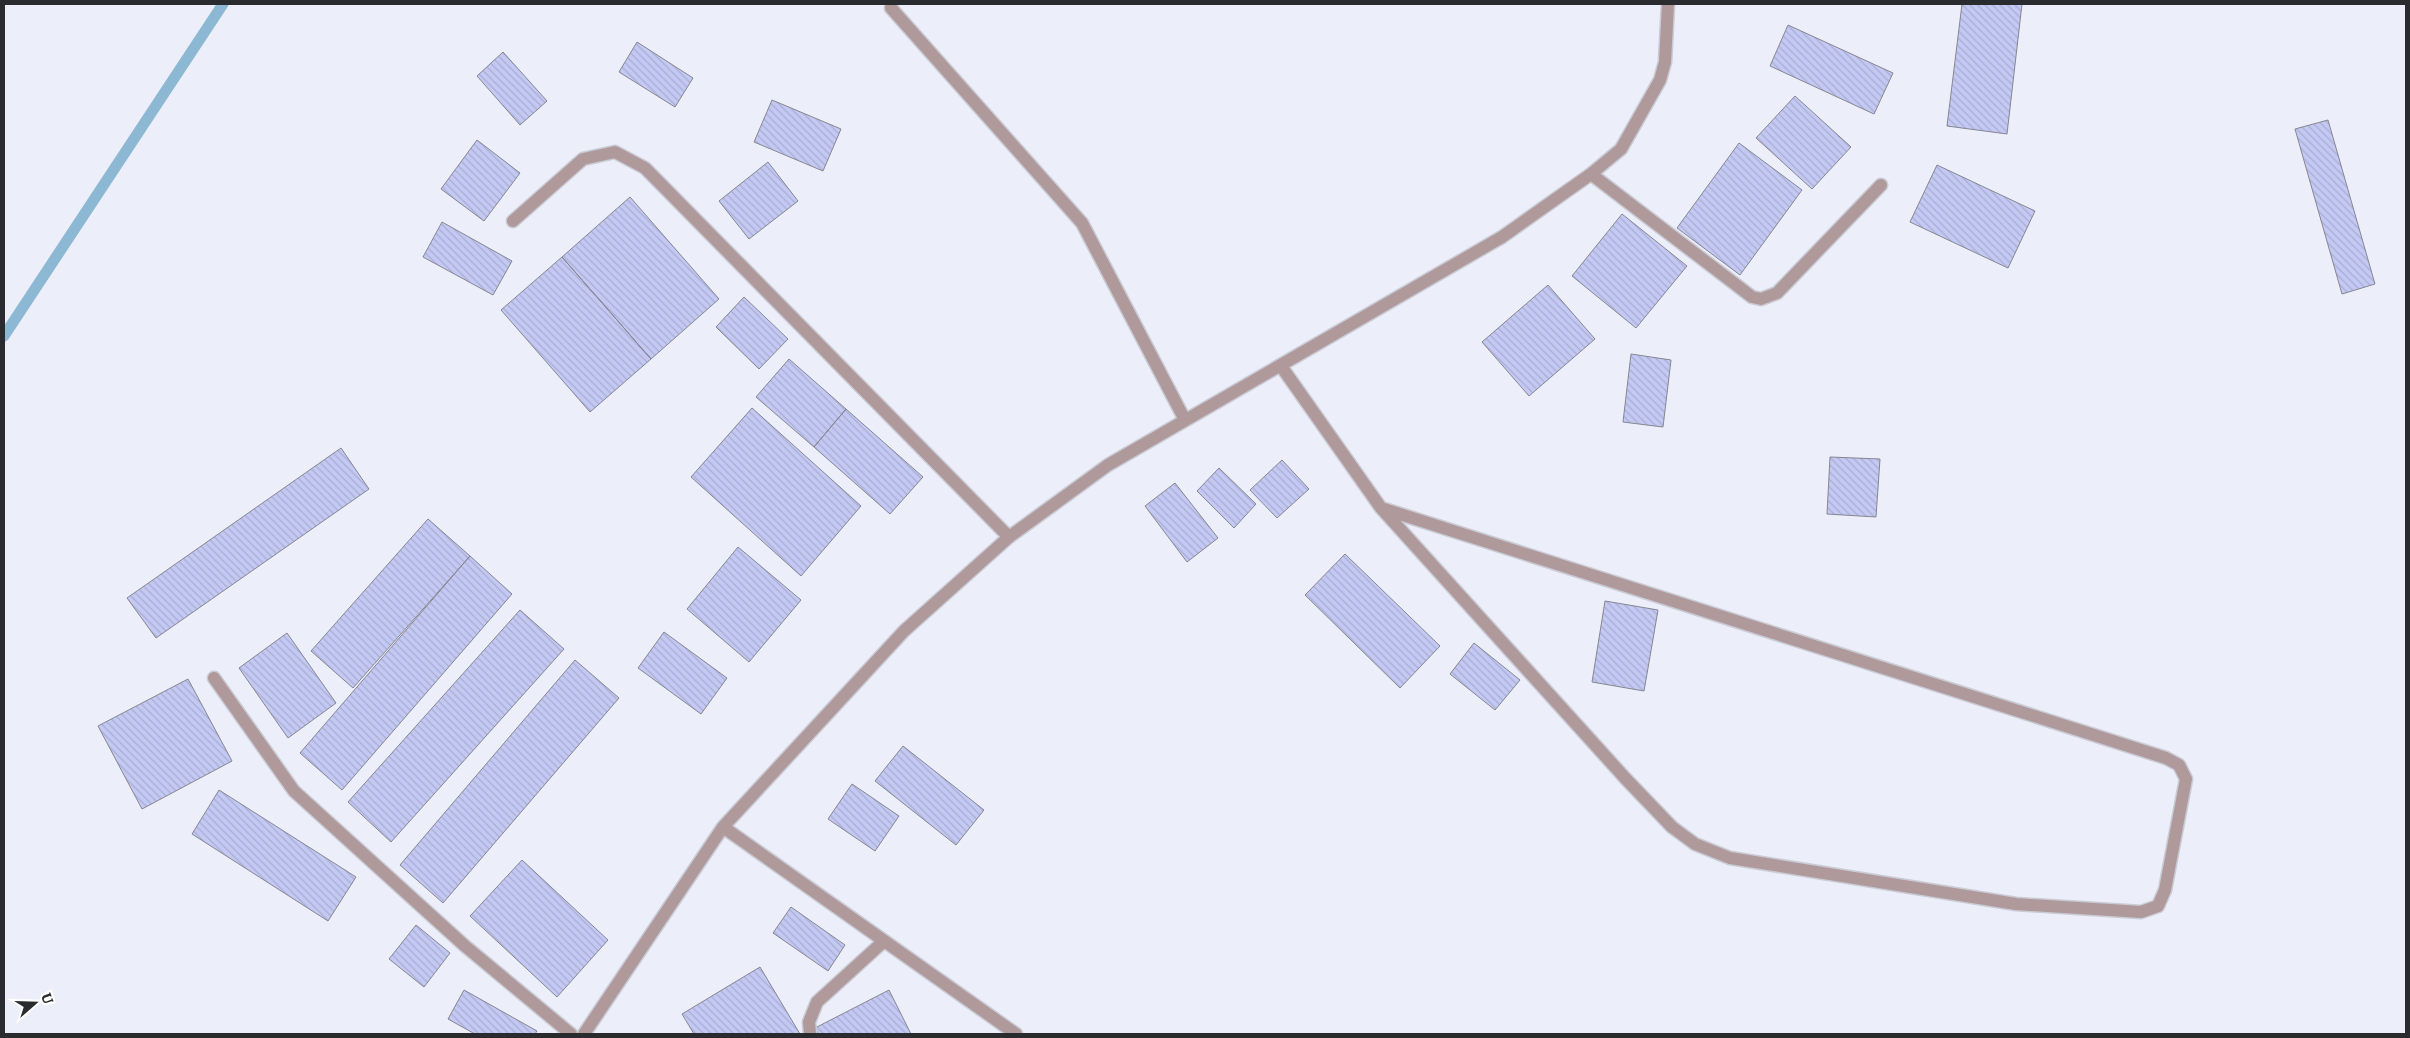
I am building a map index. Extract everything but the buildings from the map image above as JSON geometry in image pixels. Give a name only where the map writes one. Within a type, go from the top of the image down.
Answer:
[{"type":"street","points":[[584,1034],[723,827],[904,631],[1009,537],[1108,465],[1502,237],[1591,174],[1621,149],[1660,80],[1665,62],[1668,4]]},
{"type":"street","points":[[891,8],[1082,223],[1185,420]]},
{"type":"street","points":[[513,221],[583,159],[614,152],[646,168],[1009,537]]},
{"type":"street","points":[[1591,174],[1752,297],[1761,299],[1777,292],[1882,185]]},
{"type":"street","points":[[1281,366],[1381,508],[1625,778],[1672,827],[1695,844],[1730,858],[2016,904],[2141,912],[2158,906],[2165,890],[2186,778],[2179,766],[2166,758],[1381,508]]},
{"type":"street","points":[[214,678],[294,790],[465,946],[571,1034]]},
{"type":"street","points":[[723,827],[1016,1034]]},
{"type":"street","points":[[810,1034],[809,1022],[817,1002],[884,941]]},
{"type":"waterway","points":[[4,336],[223,4]]}]
